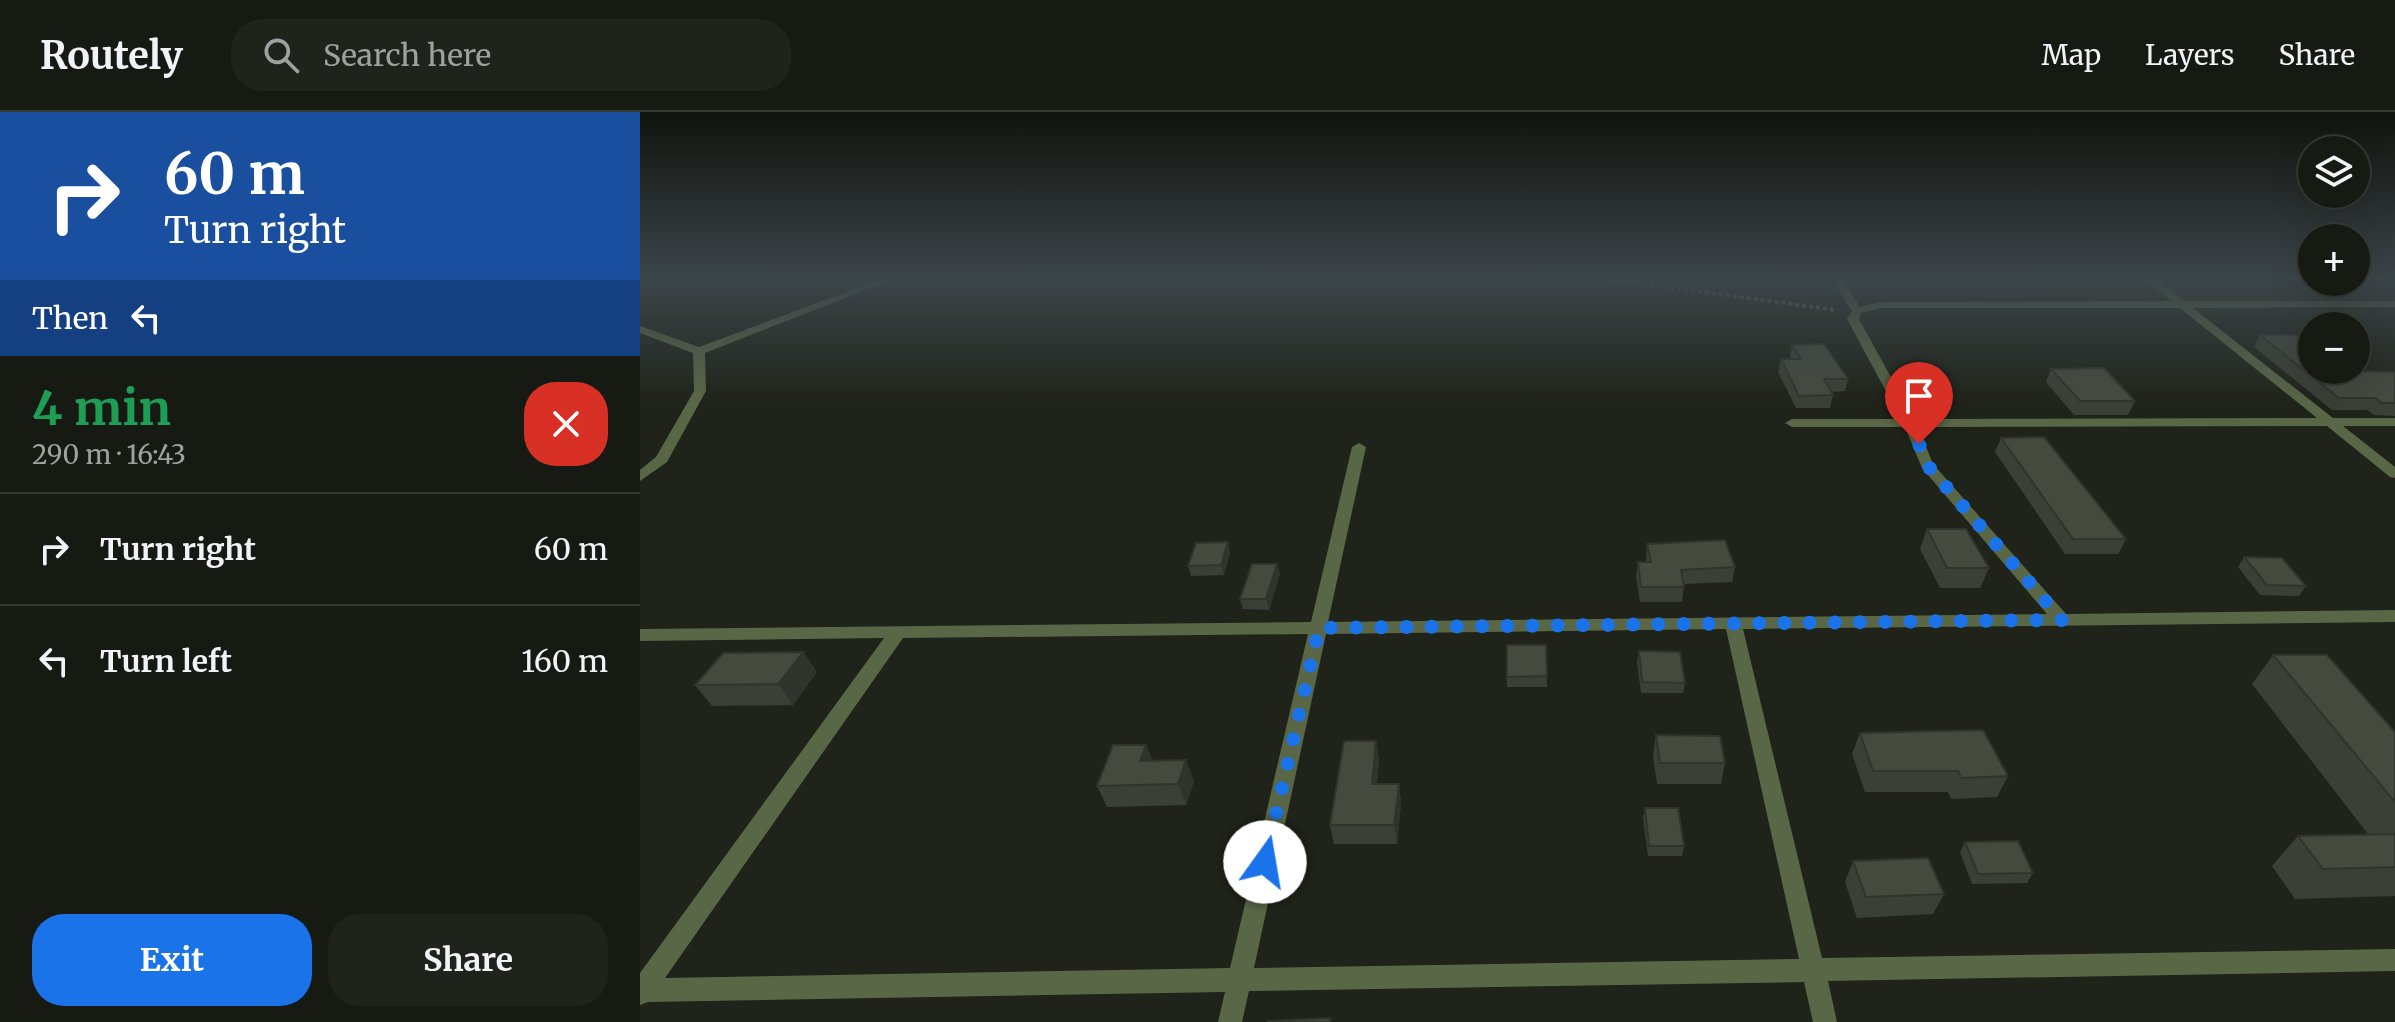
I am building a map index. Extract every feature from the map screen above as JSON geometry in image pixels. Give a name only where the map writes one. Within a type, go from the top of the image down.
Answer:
[{"type":"street","points":[[640,329],[699,351],[779,320]]},
{"type":"street","points":[[1854,320],[1910,423],[1927,465],[2062,620]]},
{"type":"street","points":[[2204,320],[2395,474]]},
{"type":"street","points":[[640,477],[662,459],[700,391],[699,351]]},
{"type":"street","points":[[1792,423],[2395,422]]},
{"type":"street","points":[[1230,1022],[1359,447]]},
{"type":"street","points":[[640,635],[2395,616]]},
{"type":"street","points":[[1733,623],[1825,1022]]},
{"type":"street","points":[[641,991],[898,632]]},
{"type":"street","points":[[641,991],[2395,960]]},
{"type":"building","points":[[2260,335],[2298,336],[2298,365]]},
{"type":"building","points":[[1824,344],[1848,379],[1824,379],[1833,395],[1799,396],[1781,359],[1801,359],[1792,345]]},
{"type":"building","points":[[2104,368],[2135,401],[2080,401],[2051,369]]},
{"type":"building","points":[[2370,371],[2395,372],[2395,403],[2382,403],[2375,398],[2339,398],[2321,384],[2370,384]]},
{"type":"building","points":[[2044,437],[2126,539],[2073,539],[2001,438]]},
{"type":"building","points":[[1927,529],[1966,529],[1989,568],[1947,568]]},
{"type":"building","points":[[1725,540],[1735,567],[1681,570],[1684,587],[1641,587],[1638,562],[1651,562],[1647,544]]},
{"type":"building","points":[[1228,542],[1221,565],[1188,566],[1196,543]]},
{"type":"building","points":[[2244,557],[2282,558],[2306,586],[2267,585]]},
{"type":"building","points":[[1252,564],[1277,564],[1266,599],[1240,599]]},
{"type":"building","points":[[1507,645],[1546,645],[1547,676],[1507,677]]},
{"type":"building","points":[[1639,651],[1680,652],[1685,683],[1642,682]]},
{"type":"building","points":[[803,652],[778,684],[695,685],[723,653]]},
{"type":"building","points":[[2273,655],[2327,655],[2395,732],[2395,802]]},
{"type":"building","points":[[1983,730],[2008,776],[1961,778],[1958,771],[1873,771],[1860,733]]},
{"type":"building","points":[[1656,735],[1720,736],[1725,763],[1660,763]]},
{"type":"building","points":[[1344,741],[1376,741],[1372,784],[1399,784],[1394,825],[1330,825]]},
{"type":"building","points":[[1113,745],[1146,745],[1140,761],[1186,760],[1178,784],[1097,786]]},
{"type":"building","points":[[1645,808],[1678,808],[1684,846],[1649,846]]},
{"type":"building","points":[[2395,834],[2395,867],[2323,869],[2298,836]]},
{"type":"building","points":[[2018,841],[2033,873],[1978,874],[1965,842]]},
{"type":"building","points":[[1928,858],[1944,894],[1866,897],[1853,861]]},
{"type":"building","points":[[1330,1018],[1330,1022],[1268,1022],[1268,1021]]},
{"type":"route","points":[[1265,862],[1319,628],[2062,620],[1927,465],[1919,444]]}]
